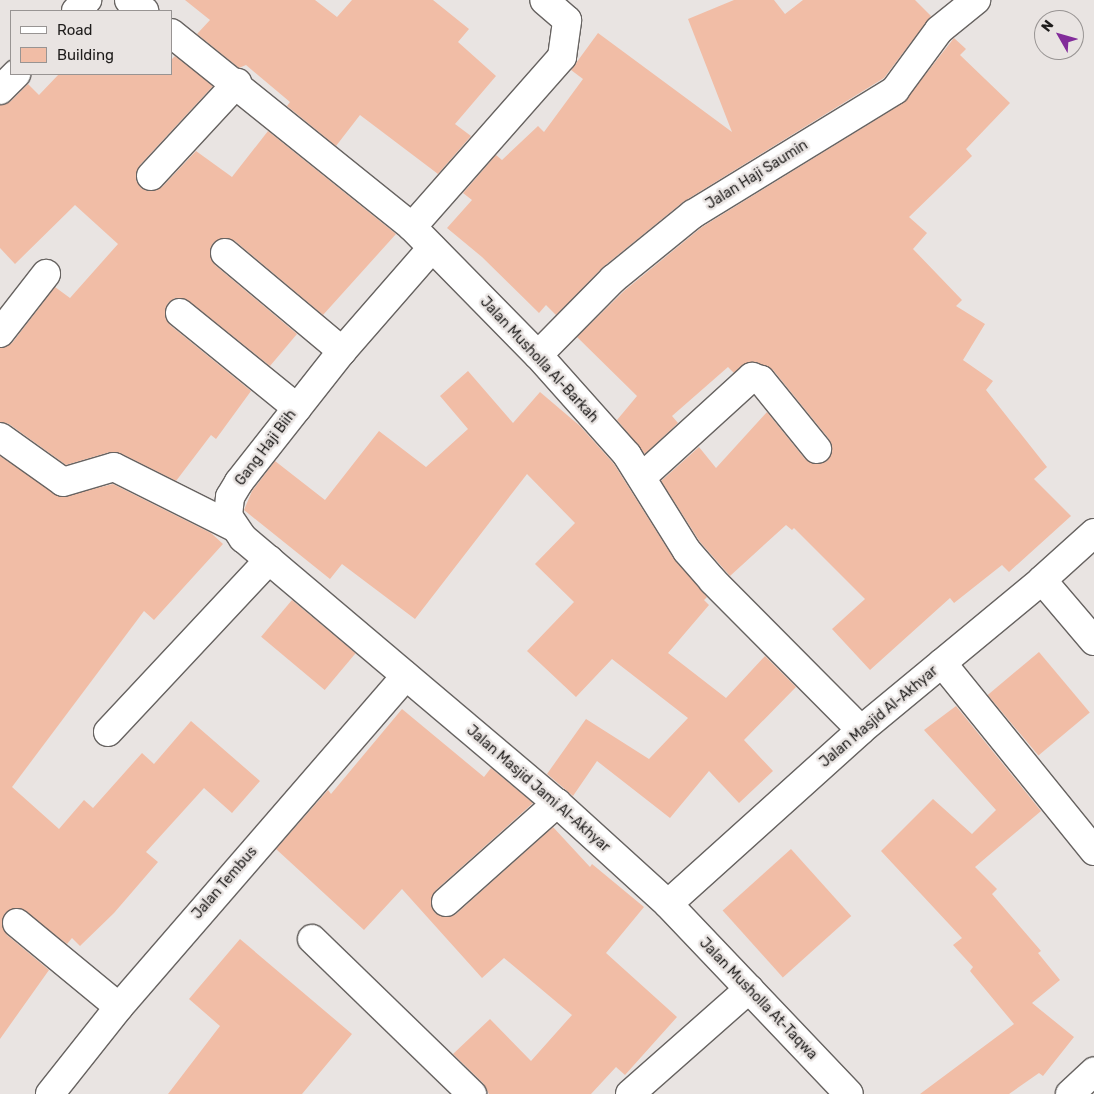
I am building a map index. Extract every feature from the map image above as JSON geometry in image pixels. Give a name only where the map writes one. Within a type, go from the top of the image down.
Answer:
[{"type":"street","points":[[77,10],[88,0]]},
{"type":"street","points":[[129,0],[143,10]]},
{"type":"street","points":[[412,227],[562,57],[567,20],[544,0]]},
{"type":"street","name":"Jalan Haji Saumin","points":[[538,355],[613,279],[693,214],[895,90],[939,30],[976,0]]},
{"type":"street","name":"Jalan Musholla Al-Barkah","points":[[172,33],[412,227],[538,355],[642,477],[688,551],[713,581],[861,730]]},
{"type":"street","points":[[0,90],[15,75]]},
{"type":"street","points":[[151,176],[236,83]]},
{"type":"street","name":"Gang Haji Biih","points":[[234,527],[228,516],[230,497],[239,482],[342,351],[432,248]]},
{"type":"street","points":[[225,253],[342,351]]},
{"type":"street","points":[[0,333],[46,274]]},
{"type":"street","points":[[180,313],[297,408]]},
{"type":"street","points":[[642,477],[752,377],[761,380],[817,449]]},
{"type":"street","points":[[0,437],[63,482],[114,467],[234,527],[269,560],[406,676]]},
{"type":"street","name":"Jalan Masjid Al-Akhyar","points":[[668,904],[861,730],[1042,580],[1094,532]]},
{"type":"street","points":[[108,732],[269,560]]},
{"type":"street","points":[[1042,580],[1094,642]]},
{"type":"street","points":[[942,663],[1094,851]]},
{"type":"street","name":"Jalan Masjid Jami Al-Akhyar","points":[[406,676],[556,803],[668,904]]},
{"type":"street","name":"Jalan Tembus","points":[[50,1094],[119,1007],[406,676]]},
{"type":"street","points":[[446,902],[556,803]]},
{"type":"street","name":"Jalan Musholla At-Taqwa","points":[[668,904],[849,1094]]},
{"type":"street","points":[[17,923],[119,1007]]},
{"type":"street","points":[[312,939],[472,1094]]},
{"type":"street","points":[[630,1094],[749,989]]},
{"type":"street","points":[[1070,1094],[1094,1072]]},
{"type":"building","points":[[185,0],[315,0],[337,17],[352,0],[433,0],[469,29],[458,42],[496,76],[455,124],[471,136],[438,174],[360,115],[336,146],[287,106],[290,102],[246,65],[239,68],[197,34],[210,20]]},
{"type":"building","points":[[734,0],[774,0],[785,14],[803,0],[915,0],[931,16],[884,78],[683,202],[603,267],[556,315],[546,305],[539,313],[482,257],[447,228],[472,200],[463,193],[496,155],[502,160],[538,126],[544,132],[583,79],[571,70],[598,33],[732,132],[688,19]]},
{"type":"building","points":[[954,38],[966,49],[960,55],[1010,103],[966,149],[972,156],[909,217],[927,233],[913,249],[962,300],[956,306],[985,324],[963,360],[993,381],[986,390],[1047,467],[1034,479],[1071,516],[1009,572],[1002,565],[954,603],[950,598],[870,670],[832,629],[865,599],[794,528],[792,530],[786,525],[730,576],[700,542],[661,481],[699,447],[716,468],[767,412],[805,459],[819,464],[827,461],[832,447],[829,439],[773,370],[756,362],[748,362],[734,373],[728,367],[672,416],[678,423],[645,454],[617,420],[637,396],[577,337],[624,291],[702,227],[903,103]]},
{"type":"building","points":[[175,56],[213,86],[140,165],[136,180],[141,188],[148,191],[162,187],[196,151],[232,177],[268,131],[396,234],[323,315],[235,241],[227,238],[213,243],[210,251],[215,265],[297,334],[270,366],[189,301],[175,298],[168,303],[165,311],[170,325],[251,391],[216,439],[211,435],[176,481],[120,453],[110,452],[66,465],[9,424],[0,422],[0,348],[12,343],[55,287],[70,298],[118,244],[75,205],[15,264],[0,248],[0,105],[11,101],[28,84],[39,95],[58,75],[172,75],[172,59]]},
{"type":"building","points":[[468,371],[513,423],[540,392],[580,426],[614,464],[674,559],[707,597],[704,600],[709,605],[668,653],[726,698],[765,656],[796,687],[744,740],[773,771],[739,803],[709,771],[670,818],[597,761],[573,796],[547,774],[586,719],[649,759],[688,718],[612,659],[576,697],[527,651],[574,602],[535,564],[575,523],[527,474],[415,619],[342,564],[330,579],[244,510],[252,491],[275,461],[325,500],[379,431],[426,467],[468,429],[440,396]]},
{"type":"building","points":[[0,456],[60,497],[113,484],[211,533],[223,544],[154,620],[144,611],[12,787],[59,829],[84,800],[93,808],[142,753],[154,764],[191,721],[260,781],[232,813],[204,788],[146,852],[158,862],[114,913],[80,946],[72,938],[67,944],[20,908],[5,913],[2,921],[7,935],[49,970],[0,1039]]},
{"type":"building","points":[[292,600],[356,653],[325,690],[261,637]]},
{"type":"building","points":[[1039,652],[1090,713],[1038,756],[988,695]]},
{"type":"building","points":[[956,706],[1041,811],[975,867],[997,889],[992,894],[1041,951],[1038,953],[1060,980],[1032,1003],[1074,1037],[1043,1076],[1039,1073],[1009,1094],[920,1094],[1014,1024],[970,971],[973,967],[953,945],[962,938],[881,851],[933,799],[972,834],[996,810],[924,730]]},
{"type":"building","points":[[402,709],[484,777],[491,768],[533,803],[436,890],[431,905],[435,913],[449,917],[456,914],[553,827],[590,867],[592,864],[644,907],[606,953],[677,1017],[625,1075],[616,1067],[591,1094],[489,1094],[483,1083],[453,1054],[490,1019],[531,1061],[572,1015],[504,958],[482,978],[402,889],[364,930],[276,849],[328,790],[331,794]]},
{"type":"building","points":[[791,849],[851,916],[783,977],[723,911]]},
{"type":"building","points":[[240,939],[352,1034],[302,1094],[168,1094],[220,1026],[189,999]]}]
